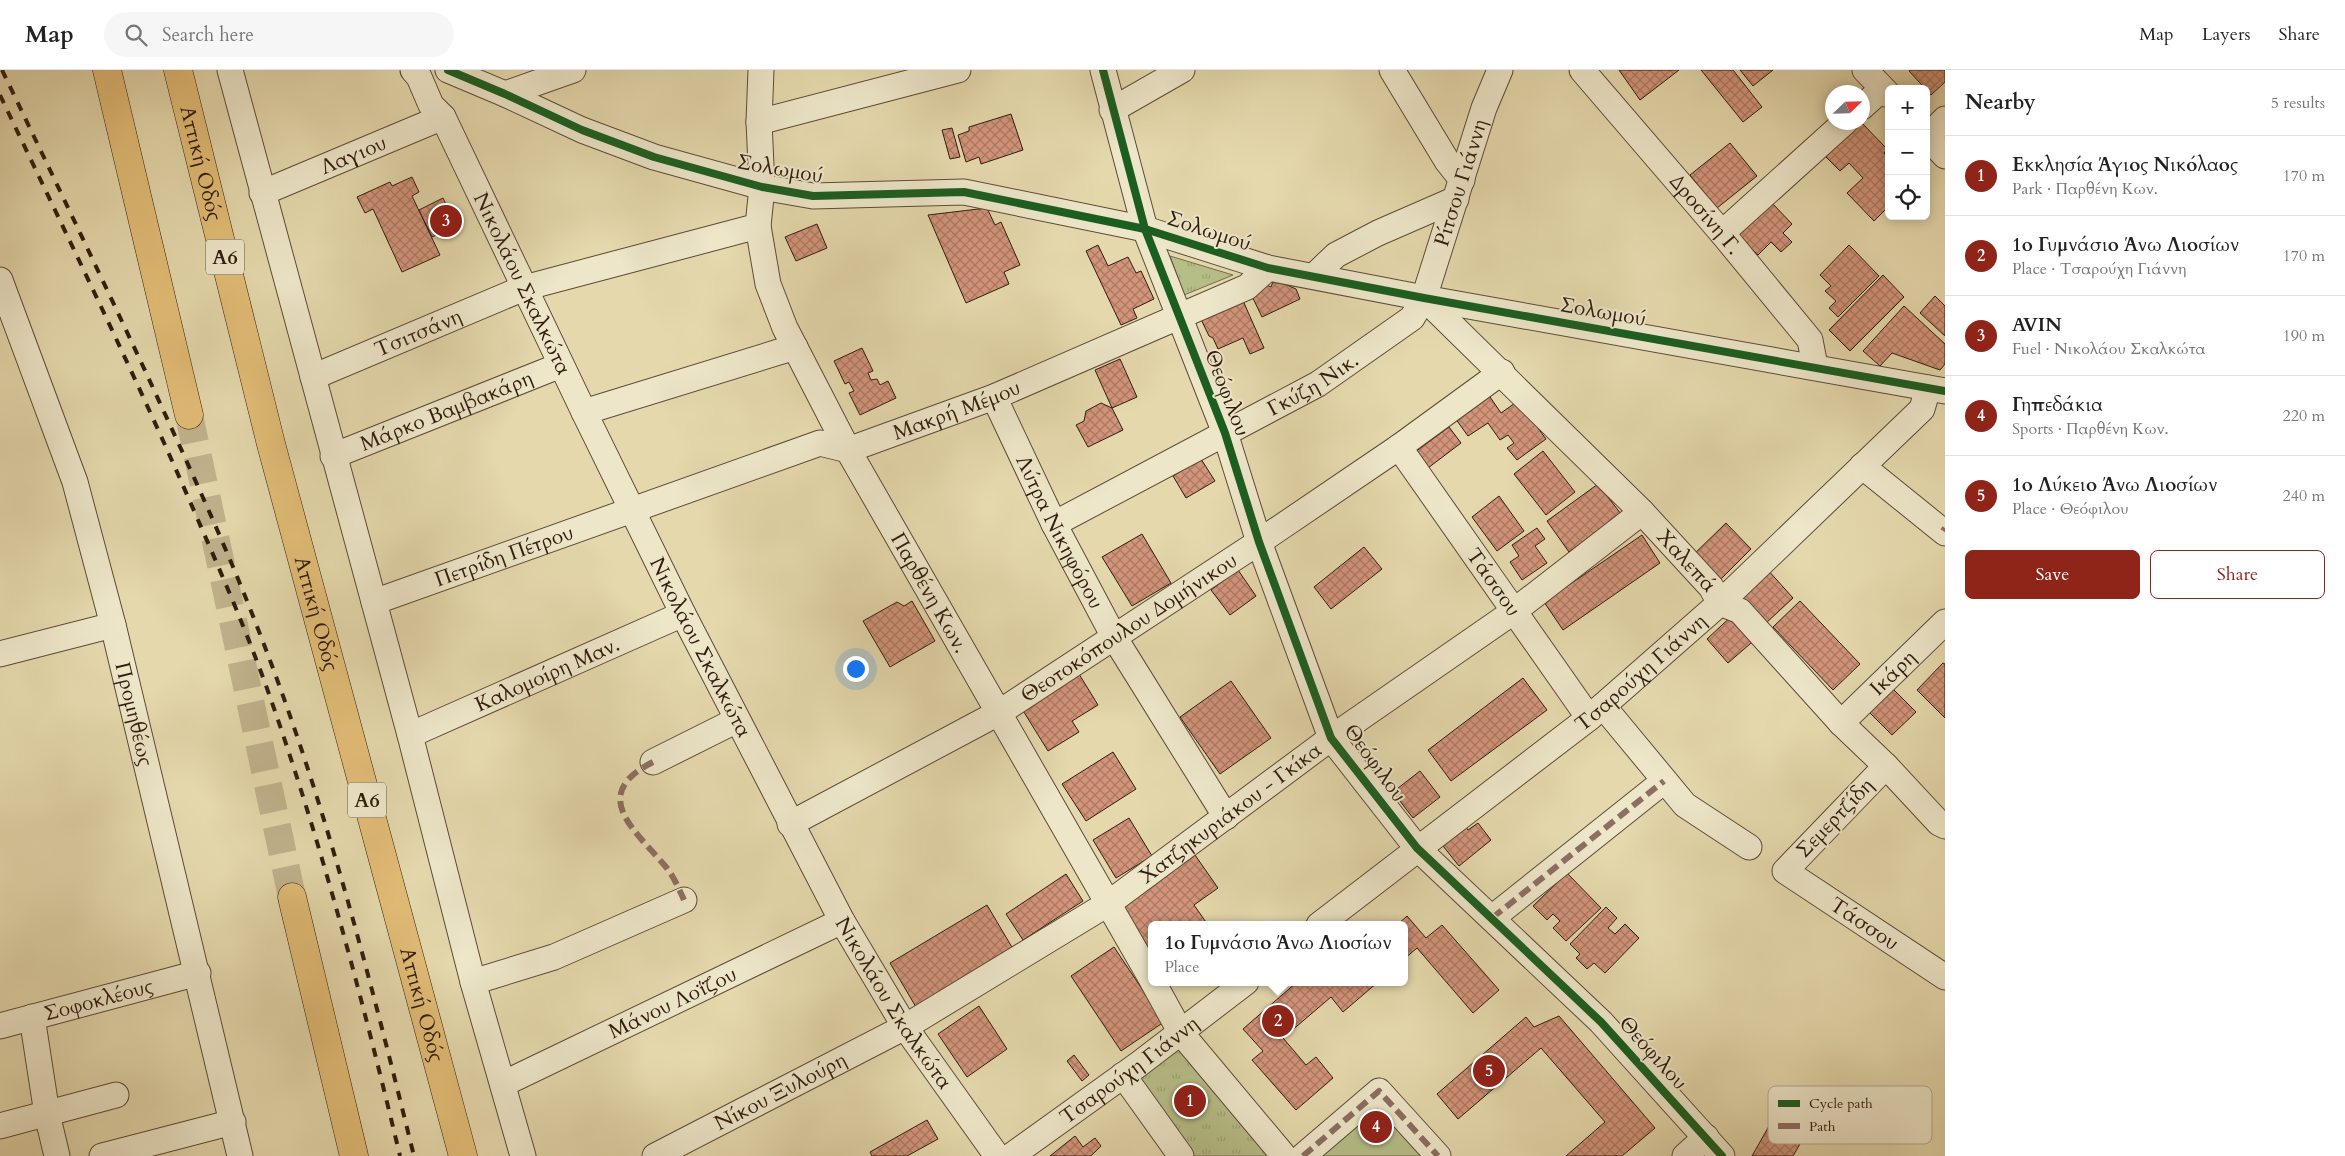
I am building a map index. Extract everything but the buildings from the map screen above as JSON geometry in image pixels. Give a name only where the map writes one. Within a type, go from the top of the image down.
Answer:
[{"type":"highway","points":[[107,70],[189,415]]},
{"type":"highway","name":"Αττική Οδός","points":[[178,70],[274,454],[463,1156]]},
{"type":"highway","points":[[292,897],[354,1156]]},
{"type":"street","points":[[230,70],[410,735],[473,982],[523,1156]]},
{"type":"street","name":"Νικολάου Σκαλκώτα","points":[[413,70],[419,78],[430,105],[443,117],[561,365],[683,614],[790,824],[842,921],[905,1026],[997,1156]]},
{"type":"street","points":[[443,117],[446,105],[446,70]]},
{"type":"street","name":"Σολωμού","points":[[446,70],[505,94],[582,130],[654,158],[762,187],[813,196],[964,192],[1145,229],[1268,268],[1424,298],[1936,389]]},
{"type":"street","points":[[505,94],[573,70]]},
{"type":"street","name":"Παρθένη Κων.","points":[[761,70],[762,187],[758,226],[768,284],[785,328],[848,450],[1000,712],[1148,974]]},
{"type":"street","points":[[760,122],[958,70]]},
{"type":"street","name":"Θεόφιλου","points":[[1103,70],[1112,110],[1145,229],[1225,434],[1259,542],[1331,738],[1417,848],[1601,1022],[1722,1156]]},
{"type":"street","points":[[1112,110],[1182,70]]},
{"type":"street","points":[[1314,276],[1336,255],[1459,189],[1447,160],[1392,70]]},
{"type":"street","name":"Ρίτσου Γιάννη","points":[[1424,298],[1484,108],[1500,70]]},
{"type":"street","name":"Δροσίνη Γ.","points":[[1582,70],[1722,232],[1810,340],[1815,366]]},
{"type":"street","points":[[1865,70],[1885,91]]},
{"type":"street","points":[[1870,102],[1885,93]]},
{"type":"street","name":"Λαγιου","points":[[262,193],[443,117]]},
{"type":"street","points":[[1930,133],[1945,119]]},
{"type":"street","points":[[1722,232],[1836,130]]},
{"type":"street","points":[[1930,139],[1945,156]]},
{"type":"street","name":"Τσιτσάνη","points":[[313,377],[524,288],[758,226]]},
{"type":"street","name":"Μακρή Μέμου","points":[[848,450],[994,398],[1247,287],[1268,268]]},
{"type":"street","name":"Προμηθέως","points":[[0,280],[71,468],[113,624],[198,973],[240,1156]]},
{"type":"street","name":"Χαλεπά","points":[[1424,298],[1502,372],[1642,512],[1711,587],[1720,603],[1740,611],[1841,723],[1886,766],[1939,823],[1945,826]]},
{"type":"street","name":"Γκύζη Νικ.","points":[[1054,524],[1318,384],[1412,318],[1424,298]]},
{"type":"street","points":[[584,412],[795,347]]},
{"type":"street","name":"Μάρκο Βαμβακάρη","points":[[333,456],[561,365]]},
{"type":"street","name":"Θεοτοκόπουλου Δομήνικου","points":[[790,824],[1000,712],[1259,542],[1399,446],[1502,372]]},
{"type":"street","name":"Τσαρούχη Γιάννη","points":[[1324,921],[1596,712],[1720,603],[1922,409],[1936,389]]},
{"type":"street","name":"Λύτρα Νικηφόρου","points":[[994,398],[1054,524],[1114,637],[1226,817]]},
{"type":"street","points":[[632,510],[820,443],[848,450]]},
{"type":"street","name":"Τάσσου","points":[[1399,446],[1513,612],[1596,712],[1686,805],[1749,847]]},
{"type":"street","points":[[1862,466],[1944,531]]},
{"type":"street","name":"Πετρίδη Πέτρου","points":[[374,602],[632,510]]},
{"type":"street","name":"Χατζηκυριάκου - Γκίκα","points":[[905,1026],[1109,903],[1331,738],[1513,612],[1642,512]]},
{"type":"street","name":"Καλομοίρη Μαν.","points":[[410,735],[683,614]]},
{"type":"street","name":"Ικάρη","points":[[1841,723],[1945,622]]},
{"type":"street","points":[[0,654],[113,624]]},
{"type":"street","points":[[653,762],[737,720]]},
{"type":"street","name":"Σεμερτζίδη","points":[[1785,871],[1886,766]]},
{"type":"street","points":[[1492,918],[1664,781]]},
{"type":"street","name":"Τάσσου","points":[[1785,871],[1945,977]]},
{"type":"street","points":[[473,982],[554,957],[684,900]]},
{"type":"street","name":"Μάνου Λοΐζου","points":[[503,1084],[842,921]]},
{"type":"street","name":"Σοφοκλέους","points":[[0,1026],[198,973]]},
{"type":"street","name":"Παρθένη Κων.","points":[[1155,986],[1181,1033],[1284,1156]]},
{"type":"street","name":"Τσαρούχη Γιάννη","points":[[1011,1156],[1181,1033],[1241,986]]},
{"type":"street","points":[[32,1018],[47,1114],[57,1156]]},
{"type":"street","name":"Νίκου Ξυλούρη","points":[[655,1156],[905,1026]]},
{"type":"street","points":[[1123,1075],[1181,1156]]},
{"type":"street","points":[[1303,1156],[1378,1091],[1438,1156]]},
{"type":"street","points":[[0,1126],[116,1095]]},
{"type":"street","points":[[102,1156],[233,1122]]},
{"type":"street","points":[[1685,1156],[1706,1137]]},
{"type":"green space","points":[[1170,256],[1233,275],[1184,295]]},
{"type":"green space","points":[[1181,1033],[1284,1156],[1181,1156],[1123,1075]]},
{"type":"green space","points":[[1379,1099],[1431,1156],[1317,1156]]},
{"type":"tunnel","points":[[189,415],[292,897]]},
{"type":"railway","points":[[2,70],[177,439],[219,533],[258,629],[304,758],[345,890],[414,1156]]},
{"type":"railway","points":[[0,95],[101,306],[174,466],[226,585],[261,672],[307,808],[324,866],[356,982],[400,1156]]},
{"type":"marked path","points":[[653,762],[633,775],[623,787],[620,800],[631,827],[669,871],[684,900]]},
{"type":"marked path","points":[[1492,918],[1664,781]]},
{"type":"marked path","points":[[1303,1156],[1379,1091],[1438,1156]]},
{"type":"cycle path","points":[[448,70],[582,130],[654,157],[762,187],[813,196],[964,192],[1145,229],[1268,268],[1424,298],[1945,391]]},
{"type":"cycle path","points":[[1103,70],[1145,229],[1225,433],[1259,542],[1331,738],[1417,848],[1601,1022],[1722,1156]]},
{"type":"place","name":"AVIN","points":[[446,221]]},
{"type":"place","name":"1ο Γυμνάσιο Άνω Λιοσίων","points":[[1278,1021]]},
{"type":"place","name":"1ο Λύκειο Άνω Λιοσίων","points":[[1489,1071]]},
{"type":"place","name":"Εκκλησία Άγιος Νικόλαος","points":[[1190,1101]]},
{"type":"place","name":"Γηπεδάκια","points":[[1376,1127]]}]
